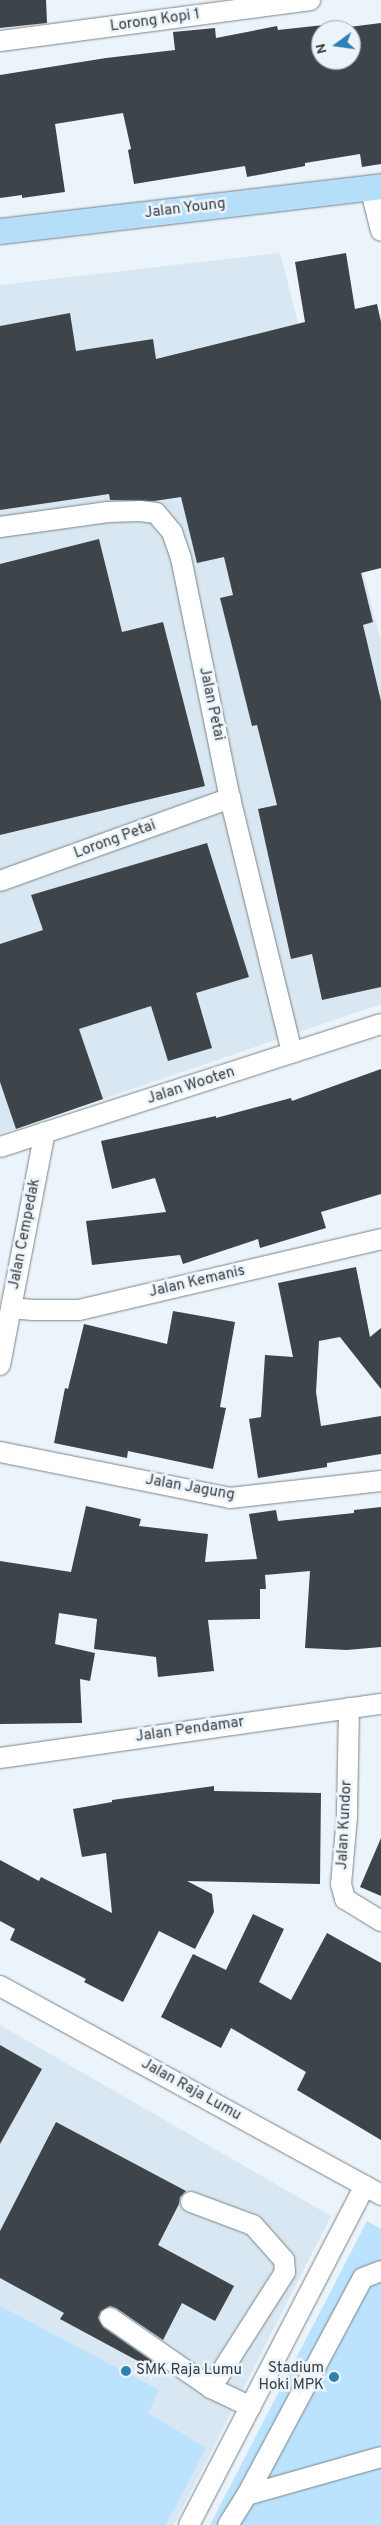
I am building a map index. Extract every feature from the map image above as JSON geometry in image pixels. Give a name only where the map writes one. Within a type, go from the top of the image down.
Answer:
[{"type":"main road","name":"Jalan Young","points":[[0,231],[375,186]]},
{"type":"street","name":"Lorong Kopi 1","points":[[0,41],[310,0]]},
{"type":"street","name":"Jalan Young","points":[[375,186],[381,231]]},
{"type":"street","name":"Jalan Petai","points":[[0,526],[108,512],[156,513],[172,532],[181,558],[230,798],[292,1053]]},
{"type":"street","name":"Lorong Petai","points":[[0,882],[230,798]]},
{"type":"street","name":"Jalan Wooten","points":[[0,1147],[381,1024]]},
{"type":"street","name":"Jalan Cempedak","points":[[0,1365],[45,1132]]},
{"type":"street","name":"Jalan Kemanis","points":[[11,1308],[79,1310],[381,1239]]},
{"type":"street","name":"Jalan Jagung","points":[[0,1452],[230,1498],[381,1481]]},
{"type":"street","name":"Jalan Pendamar","points":[[0,1758],[381,1704]]},
{"type":"street","name":"Jalan Kundor","points":[[349,1708],[347,1817],[341,1884],[345,1899],[381,1921]]},
{"type":"street","name":"Jalan Raja Lumu","points":[[0,1986],[373,2190]]},
{"type":"street","points":[[189,2525],[250,2407],[373,2190]]},
{"type":"street","points":[[191,2202],[252,2225],[284,2260],[285,2272],[211,2388]]},
{"type":"street","points":[[228,2525],[247,2495],[363,2278],[381,2271]]},
{"type":"street","points":[[110,2318],[211,2388],[250,2407]]},
{"type":"street","points":[[247,2495],[381,2457]]},
{"type":"shaded area","points":[[280,253],[381,641],[381,1004],[0,1134],[0,285]]},
{"type":"shaded area","name":"SMK Raja Lumu","points":[[0,2025],[331,2216],[174,2525],[0,2525]]},
{"type":"shaded area","name":"Stadium Hoki MPK","points":[[367,2221],[381,2229],[381,2525],[210,2525]]},
{"type":"shaded area","points":[[0,2306],[159,2390],[148,2413],[206,2448],[166,2525],[0,2525]]},
{"type":"building","points":[[0,0],[46,0],[47,23],[0,28]]},
{"type":"building","points":[[381,23],[381,164],[362,167],[360,154],[305,163],[305,166],[247,177],[245,166],[134,184],[128,150],[131,149],[123,113],[55,124],[65,192],[22,198],[22,195],[0,198],[0,75],[106,58],[175,50],[173,32],[215,28],[216,38],[277,26],[278,30],[311,26],[311,70],[361,70],[361,26]]},
{"type":"building","points":[[346,253],[355,309],[377,304],[381,322],[381,568],[361,573],[373,622],[363,625],[381,701],[381,987],[322,1000],[312,954],[291,959],[258,809],[277,805],[257,725],[252,726],[220,598],[233,595],[224,557],[197,563],[181,497],[154,501],[110,500],[109,494],[0,510],[0,326],[70,313],[76,351],[153,339],[156,359],[305,322],[295,262]]},
{"type":"building","points":[[99,539],[122,632],[163,622],[205,786],[0,835],[0,564]]},
{"type":"building","points":[[207,843],[249,977],[196,993],[212,1048],[168,1061],[151,1006],[79,1029],[103,1099],[16,1129],[0,1082],[0,944],[43,930],[31,895]]},
{"type":"building","points":[[381,1069],[381,1194],[321,1212],[326,1228],[260,1248],[258,1239],[183,1264],[180,1255],[92,1265],[86,1221],[166,1212],[155,1178],[112,1189],[101,1141],[216,1116],[216,1118],[291,1098],[292,1101]]},
{"type":"building","points":[[356,1267],[370,1337],[381,1328],[381,1389],[340,1337],[319,1341],[316,1392],[321,1426],[381,1416],[381,1454],[327,1463],[327,1467],[258,1478],[249,1419],[261,1417],[265,1355],[293,1357],[278,1283]]},
{"type":"building","points":[[173,1311],[235,1322],[220,1407],[226,1408],[213,1469],[128,1451],[127,1458],[54,1443],[65,1388],[68,1389],[84,1324],[167,1344]]},
{"type":"building","points":[[86,1506],[141,1519],[139,1526],[208,1534],[205,1562],[257,1559],[249,1514],[276,1510],[278,1521],[354,1513],[354,1510],[381,1507],[381,1647],[347,1650],[305,1648],[310,1571],[265,1575],[266,1589],[260,1589],[260,1619],[208,1620],[214,1671],[158,1677],[156,1657],[94,1649],[97,1619],[59,1613],[55,1644],[95,1653],[90,1681],[80,1679],[82,1723],[0,1724],[0,1561],[71,1572]]},
{"type":"building","points":[[214,1786],[214,1791],[321,1793],[320,1884],[187,1881],[212,1894],[214,1912],[195,1949],[159,1931],[123,2002],[84,1982],[86,1979],[10,1940],[15,1929],[0,1921],[0,1860],[39,1881],[41,1877],[112,1913],[106,1853],[82,1857],[73,1809],[112,1802],[112,1800]]},
{"type":"building","points":[[381,1838],[381,1896],[360,1887]]},
{"type":"building","points":[[253,1914],[284,1929],[259,1982],[291,2000],[327,1933],[381,1963],[381,2140],[297,2090],[306,2072],[231,2028],[221,2048],[161,2017],[193,1954],[226,1970]]},
{"type":"building","points":[[0,2045],[42,2069],[0,2144]]},
{"type":"building","points":[[56,2122],[186,2191],[180,2197],[179,2204],[158,2245],[234,2286],[215,2321],[182,2303],[163,2340],[116,2308],[110,2306],[101,2311],[98,2318],[103,2327],[152,2361],[149,2367],[60,2319],[64,2313],[0,2278],[0,2231]]},
{"type":"place","name":"SMK Raja Lumu","points":[[126,2371]]},
{"type":"place","name":"Stadium Hoki MPK","points":[[334,2377]]}]
